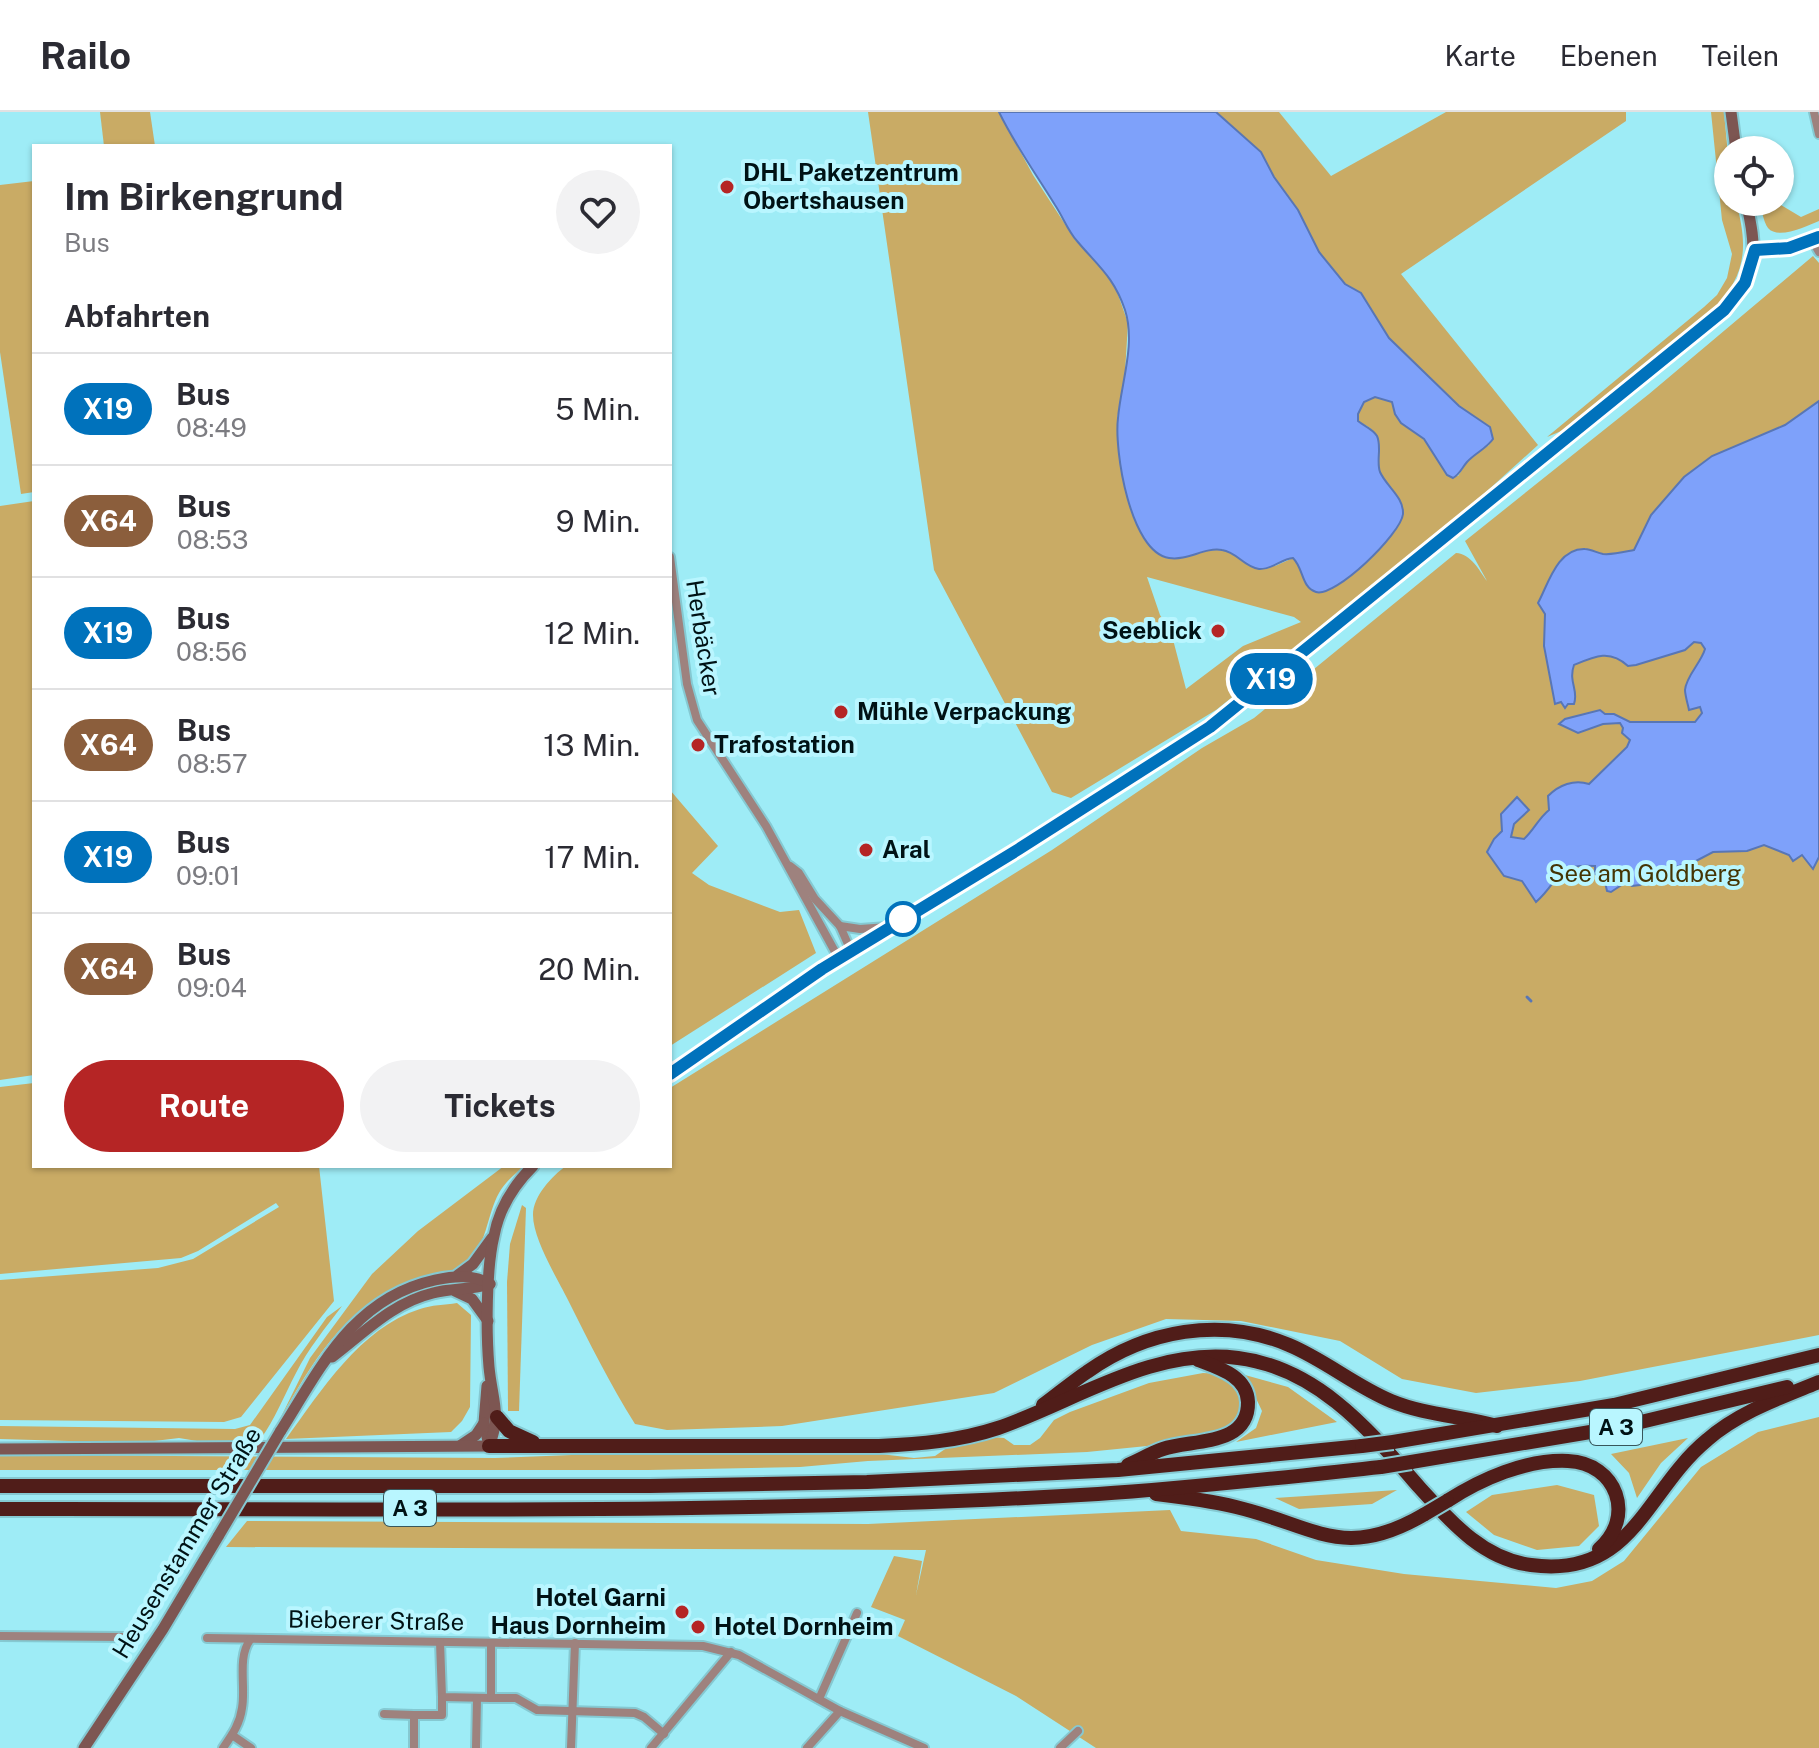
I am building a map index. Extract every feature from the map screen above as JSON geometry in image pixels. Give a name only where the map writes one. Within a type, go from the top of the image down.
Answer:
[{"type":"highway","points":[[1027,1417],[1087,1371],[1129,1347],[1181,1332],[1224,1330],[1261,1336],[1290,1346],[1395,1403],[1434,1415],[1464,1416],[1497,1426]]},
{"type":"highway","name":"A 3","points":[[0,1486],[650,1486],[867,1482],[1118,1470],[1362,1446],[1497,1426],[1614,1405],[1819,1355]]},
{"type":"highway","points":[[1118,1470],[1164,1448],[1228,1435],[1244,1420],[1248,1401],[1241,1383],[1222,1369],[1190,1357]]},
{"type":"highway","points":[[489,1446],[912,1445],[977,1434],[1027,1417],[1148,1367],[1190,1357],[1250,1360],[1287,1371],[1334,1399],[1472,1540],[1510,1561],[1559,1566],[1589,1560],[1622,1541],[1639,1524],[1685,1461],[1718,1431],[1761,1406],[1819,1380]]},
{"type":"highway","name":"A 3","points":[[0,1509],[664,1508],[907,1502],[1128,1491],[1381,1467],[1620,1427],[1819,1380]]},
{"type":"highway","points":[[490,1420],[513,1434],[541,1445]]},
{"type":"highway","points":[[1128,1491],[1235,1507],[1339,1539],[1379,1536],[1405,1526],[1473,1484],[1502,1473],[1558,1461],[1574,1462],[1595,1468],[1609,1482],[1618,1499],[1617,1526],[1611,1538],[1599,1549],[1582,1559],[1559,1566]]},
{"type":"main road","points":[[1731,112],[1734,136]]},
{"type":"main road","points":[[672,1073],[851,951],[1210,727],[1724,310],[1745,283],[1755,250],[1749,216]]},
{"type":"main road","points":[[1755,250],[1789,248],[1816,238]]},
{"type":"main road","points":[[449,1277],[460,1274],[473,1264],[494,1235],[508,1199],[531,1168]]},
{"type":"main road","points":[[0,1449],[489,1446],[496,1429],[490,1420],[488,1322],[494,1235]]},
{"type":"main road","name":"Heusenstammer Straße","points":[[84,1748],[170,1619],[336,1342],[391,1297],[419,1284],[449,1277],[481,1278],[490,1284]]},
{"type":"main road","name":"Heusenstammer Straße","points":[[328,1359],[375,1321],[414,1299],[446,1290],[490,1284]]},
{"type":"main road","points":[[446,1290],[468,1295],[488,1322]]},
{"type":"main road","points":[[461,1445],[490,1420]]},
{"type":"street","points":[[1814,112],[1819,134]]},
{"type":"street","points":[[1816,238],[1819,252]]},
{"type":"street","name":"Herbäcker","points":[[672,572],[687,684],[697,720],[789,866]]},
{"type":"street","points":[[789,866],[799,873],[815,899],[840,926],[851,951]]},
{"type":"street","points":[[789,866],[839,959]]},
{"type":"street","points":[[840,926],[860,929],[889,927]]},
{"type":"street","points":[[819,1699],[857,1613]]},
{"type":"street","points":[[0,1636],[124,1637]]},
{"type":"street","name":"Bieberer Straße","points":[[207,1638],[687,1645],[731,1652],[840,1711],[924,1748]]},
{"type":"street","points":[[223,1748],[242,1711],[244,1649],[250,1640]]},
{"type":"street","points":[[384,1714],[442,1715],[440,1642]]},
{"type":"street","points":[[491,1643],[491,1698]]},
{"type":"street","points":[[571,1748],[575,1643]]},
{"type":"street","points":[[651,1748],[731,1652]]},
{"type":"street","points":[[442,1697],[516,1698],[537,1710],[573,1713],[635,1713],[664,1734]]},
{"type":"street","points":[[476,1748],[477,1698]]},
{"type":"street","points":[[807,1748],[840,1711]]},
{"type":"street","points":[[414,1715],[414,1748]]},
{"type":"street","points":[[1060,1748],[1078,1731]]},
{"type":"street","points":[[232,1735],[251,1748]]},
{"type":"green space","points":[[100,112],[150,112],[155,144],[104,144]]},
{"type":"green space","points":[[868,112],[999,112],[1033,175],[1076,241],[1096,259],[1114,283],[1128,323],[1124,389],[1117,418],[1118,444],[1130,507],[1146,541],[1181,558],[1209,551],[1224,551],[1249,566],[1275,566],[1293,558],[1304,576],[1339,585],[1385,544],[1403,512],[1380,472],[1374,433],[1358,421],[1364,402],[1375,397],[1392,402],[1397,416],[1420,435],[1447,475],[1458,476],[1469,459],[1489,445],[1490,427],[1459,406],[1389,338],[1319,252],[1298,210],[1274,177],[1261,152],[1216,112],[1279,112],[1331,176],[1446,112],[1626,112],[1626,121],[1401,274],[1538,445],[1443,531],[1216,710],[1071,798],[1052,792],[934,570]],"holes":[[[1147,577],[1294,617],[1301,622],[1243,646],[1186,689],[1171,632],[1160,615]]]},
{"type":"green space","points":[[1711,112],[1724,112],[1726,136],[1714,136],[1714,141]]},
{"type":"green space","points":[[32,181],[32,492],[21,494],[0,352],[0,185]]},
{"type":"green space","points":[[1819,209],[1819,221],[1793,231],[1778,233],[1768,228],[1764,216],[1794,216],[1794,213],[1801,217]]},
{"type":"green space","points":[[1722,216],[1739,216],[1743,248],[1737,274],[1722,300],[1571,427],[1547,437],[1717,295],[1727,278],[1732,254]]},
{"type":"green space","points":[[1813,256],[1819,263],[1819,1335],[1580,1381],[1476,1393],[1402,1379],[1340,1341],[1241,1321],[1166,1319],[1092,1345],[994,1393],[782,1426],[667,1430],[635,1424],[592,1347],[537,1235],[534,1208],[544,1187],[555,1175],[564,1168],[672,1168],[672,1087],[1052,850],[1202,748],[1254,718],[1456,553],[1470,559],[1487,581],[1465,541],[1649,394]]},
{"type":"green space","points":[[32,501],[32,1075],[0,1080],[0,506]]},
{"type":"green space","points":[[672,792],[718,846],[692,873],[709,885],[780,912],[799,910],[816,953],[672,1045]]},
{"type":"green space","points":[[32,1083],[32,1168],[319,1168],[334,1301],[241,1417],[224,1422],[0,1420],[0,1280],[158,1268],[193,1259],[279,1207],[276,1203],[198,1251],[181,1258],[0,1274],[0,1087]]},
{"type":"green space","points":[[501,1168],[522,1168],[499,1193],[473,1258],[460,1268],[408,1283],[385,1294],[347,1322],[318,1358],[280,1419],[310,1358],[372,1274],[418,1231]]},
{"type":"green space","points":[[522,1205],[526,1208],[519,1411],[508,1411],[507,1282],[510,1244]]},
{"type":"green space","points":[[457,1303],[471,1315],[470,1407],[451,1432],[286,1439],[313,1401],[360,1346],[398,1318],[420,1309]]},
{"type":"green space","points":[[342,1306],[306,1355],[260,1440],[209,1443],[179,1438],[138,1443],[0,1439],[0,1426],[235,1429],[250,1425],[327,1317]]},
{"type":"green space","points":[[1203,1373],[1221,1374],[1240,1392],[1242,1406],[1234,1423],[1213,1435],[1087,1452],[868,1461],[800,1467],[648,1470],[0,1470],[0,1455],[495,1458],[597,1454],[872,1453],[914,1458],[935,1456],[948,1447],[993,1437],[1004,1438],[1014,1445],[1030,1445],[1054,1420],[1070,1412],[1149,1383]]},
{"type":"green space","points":[[1245,1375],[1288,1387],[1337,1422],[1236,1442],[1256,1428],[1262,1411]]},
{"type":"green space","points":[[1819,1417],[1819,1748],[1096,1748],[1016,1696],[898,1636],[905,1620],[871,1607],[894,1556],[922,1561],[916,1595],[926,1550],[226,1547],[247,1521],[868,1524],[1170,1510],[1181,1531],[1256,1539],[1316,1560],[1404,1574],[1556,1588],[1592,1581],[1624,1561],[1701,1467],[1758,1432]]},
{"type":"green space","points":[[1688,1438],[1661,1463],[1637,1498],[1629,1473],[1611,1454]]},
{"type":"green space","points":[[1557,1485],[1594,1495],[1599,1526],[1579,1546],[1537,1550],[1494,1535],[1466,1512],[1492,1495]]},
{"type":"green space","points":[[1397,1490],[1372,1504],[1299,1509],[1275,1498]]},
{"type":"water","points":[[999,112],[1216,112],[1261,152],[1274,177],[1298,210],[1319,252],[1345,284],[1361,293],[1389,338],[1459,406],[1490,427],[1493,439],[1453,478],[1447,475],[1424,439],[1401,423],[1392,402],[1375,397],[1364,402],[1358,421],[1377,436],[1380,472],[1401,502],[1403,514],[1391,535],[1366,563],[1325,591],[1311,590],[1293,558],[1259,569],[1222,550],[1176,558],[1155,552],[1144,538],[1127,498],[1119,453],[1118,418],[1129,336],[1125,310],[1111,280],[1071,233]]},
{"type":"water","name":"See am Goldberg","points":[[1819,401],[1819,857],[1813,869],[1802,855],[1793,861],[1789,855],[1764,845],[1747,851],[1713,852],[1696,861],[1662,871],[1640,885],[1632,886],[1626,882],[1611,892],[1595,874],[1595,866],[1572,867],[1560,874],[1536,902],[1522,881],[1504,876],[1487,852],[1502,831],[1501,814],[1517,797],[1529,810],[1514,824],[1511,837],[1524,839],[1549,810],[1548,796],[1567,784],[1589,784],[1627,747],[1630,740],[1622,733],[1620,723],[1603,724],[1578,733],[1559,724],[1565,719],[1600,710],[1630,722],[1695,722],[1702,713],[1700,707],[1689,710],[1685,692],[1705,649],[1701,643],[1694,642],[1685,650],[1636,665],[1628,666],[1615,657],[1602,656],[1574,665],[1574,704],[1568,704],[1565,708],[1561,702],[1555,704],[1544,646],[1545,614],[1538,603],[1555,569],[1567,554],[1575,550],[1587,549],[1607,554],[1634,550],[1651,515],[1684,477],[1712,456],[1785,425]]},
{"type":"waterway","points":[[1527,997],[1531,1001]]},
{"type":"bus line","name":"X19","points":[[672,1073],[822,969],[1019,849],[1210,727],[1310,649],[1724,310],[1745,283],[1755,250],[1789,248],[1819,237]]},
{"type":"place","name":"DHL Paketzentrum Obertshausen","points":[[727,187]]},
{"type":"place","name":"Seeblick","points":[[1218,631]]},
{"type":"place","name":"Mühle Verpackung","points":[[841,712]]},
{"type":"place","name":"Trafostation","points":[[698,745]]},
{"type":"place","name":"Aral","points":[[866,850]]},
{"type":"place","name":"Hotel Garni Haus Dornheim","points":[[682,1612]]},
{"type":"place","name":"Hotel Dornheim","points":[[698,1627]]}]
